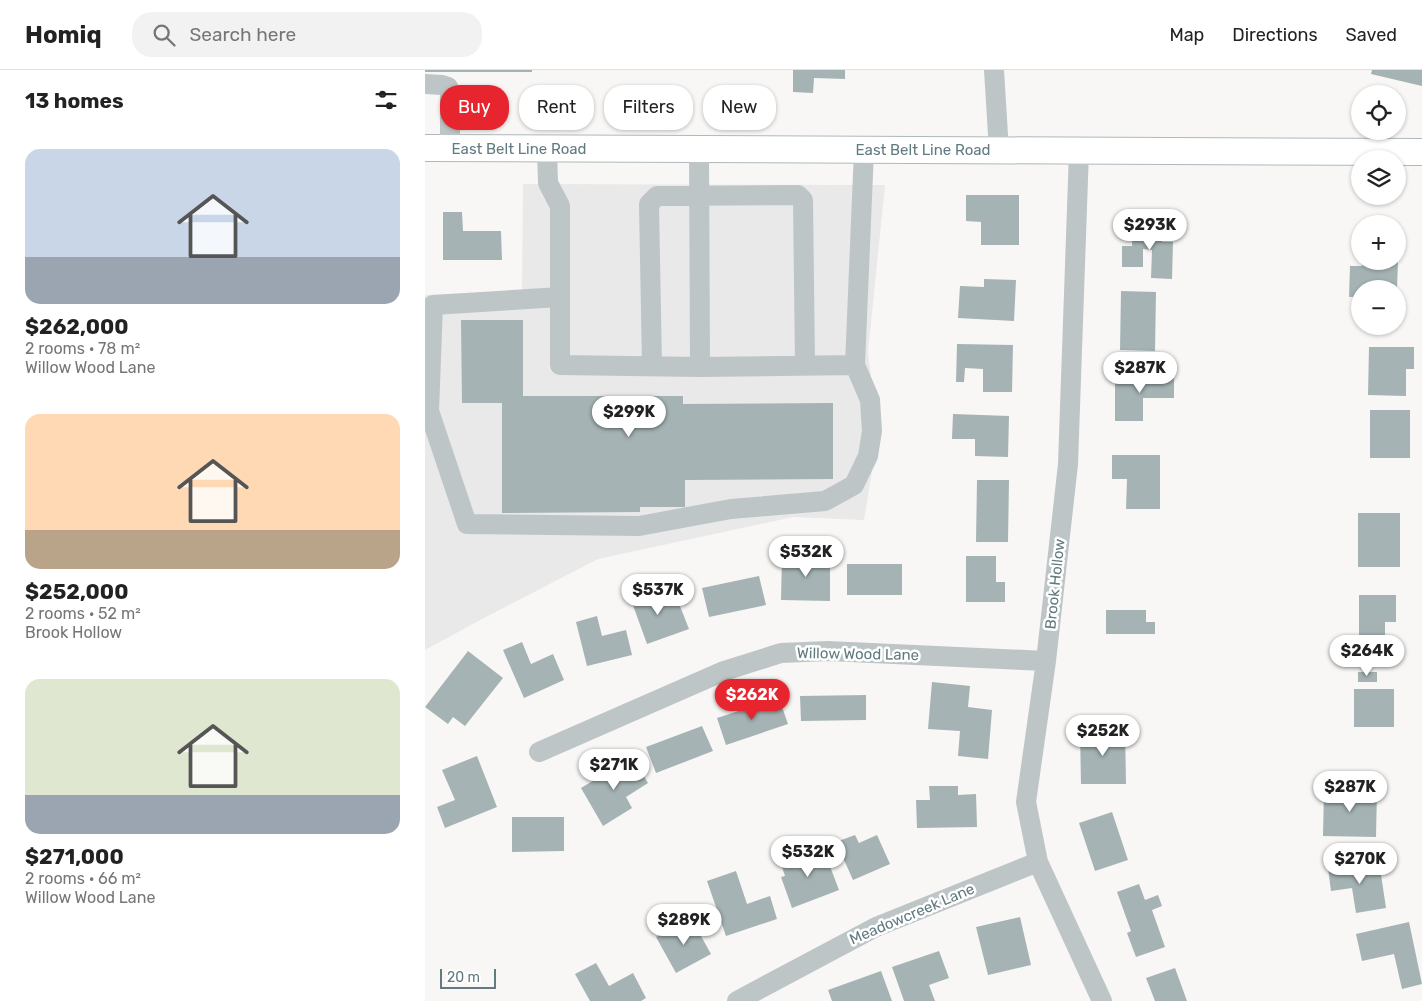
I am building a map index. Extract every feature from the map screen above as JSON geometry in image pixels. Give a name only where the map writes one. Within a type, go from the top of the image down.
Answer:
[{"type":"main road","name":"East Belt Line Road","points":[[438,148],[1422,152]]},
{"type":"street","points":[[994,70],[999,151]]},
{"type":"street","points":[[425,84],[442,85],[448,87],[450,92],[438,148]]},
{"type":"street","points":[[547,149],[548,183],[560,206],[561,365],[700,367],[855,365]]},
{"type":"street","points":[[699,150],[700,367]]},
{"type":"street","points":[[560,297],[433,305],[429,411],[467,524],[639,526],[731,509],[825,501],[854,485],[868,456],[872,431],[870,400],[855,365],[864,150]]},
{"type":"street","name":"Brook Hollow","points":[[1079,151],[1068,464],[1046,661],[1026,802],[1038,862],[1102,1001]]},
{"type":"street","points":[[652,366],[649,204],[657,196],[798,194],[803,200],[805,365]]},
{"type":"street","name":"Willow Wood Lane","points":[[539,752],[723,671],[781,653],[828,651],[1046,661]]},
{"type":"street","name":"Meadowcreek Lane","points":[[737,1001],[876,926],[1038,862]]},
{"type":"shaded area","points":[[523,184],[885,185],[868,352],[878,435],[864,520],[793,517],[598,559],[425,650],[425,295],[522,291]]},
{"type":"building","points":[[425,70],[532,70],[532,72],[425,72]]},
{"type":"building","points":[[793,70],[845,70],[845,79],[814,78],[813,93],[793,92]]},
{"type":"building","points":[[1372,70],[1422,70],[1422,86],[1371,74]]},
{"type":"building","points":[[966,195],[1019,195],[1019,245],[981,245],[981,222],[966,221]]},
{"type":"building","points":[[443,212],[462,212],[463,231],[501,231],[502,260],[443,260]]},
{"type":"building","points":[[1133,225],[1163,226],[1162,242],[1173,242],[1172,279],[1151,278],[1152,250],[1143,249],[1143,267],[1122,267],[1122,246],[1132,246]]},
{"type":"building","points":[[1350,266],[1351,270],[1398,270],[1397,280],[1351,280],[1351,297],[1349,297]]},
{"type":"building","points":[[984,279],[1016,280],[1014,321],[958,318],[960,286],[984,287]]},
{"type":"building","points":[[1121,291],[1156,292],[1155,351],[1120,350]]},
{"type":"building","points":[[461,320],[523,320],[523,396],[683,396],[683,404],[833,403],[833,479],[685,480],[685,507],[640,507],[640,512],[502,513],[502,403],[462,403]]},
{"type":"building","points":[[957,344],[1013,345],[1012,392],[983,392],[983,369],[965,368],[964,382],[956,382]]},
{"type":"building","points":[[1369,347],[1414,347],[1414,369],[1406,369],[1406,396],[1368,395]]},
{"type":"building","points":[[1115,375],[1174,375],[1174,398],[1143,398],[1143,421],[1115,421]]},
{"type":"building","points":[[1370,410],[1410,410],[1410,458],[1370,458]]},
{"type":"building","points":[[953,414],[1009,416],[1008,457],[975,456],[975,439],[952,439]]},
{"type":"building","points":[[1112,455],[1160,455],[1160,509],[1126,509],[1127,479],[1112,479]]},
{"type":"building","points":[[977,480],[1009,480],[1008,542],[976,542]]},
{"type":"building","points":[[1358,513],[1400,513],[1400,567],[1358,567]]},
{"type":"building","points":[[782,554],[830,555],[830,601],[781,600]]},
{"type":"building","points":[[966,556],[996,556],[996,582],[1005,582],[1005,602],[966,602]]},
{"type":"building","points":[[847,564],[902,564],[902,595],[847,595]]},
{"type":"building","points":[[759,576],[766,605],[709,617],[702,588]]},
{"type":"building","points":[[651,589],[656,603],[676,596],[689,629],[647,644],[630,597]]},
{"type":"building","points":[[1359,595],[1396,595],[1396,622],[1385,622],[1385,643],[1359,643]]},
{"type":"building","points":[[1106,610],[1146,610],[1146,622],[1155,622],[1155,634],[1106,634]]},
{"type":"building","points":[[597,616],[602,636],[626,630],[632,655],[587,666],[576,622]]},
{"type":"building","points":[[522,642],[531,664],[553,654],[564,680],[524,698],[503,650]]},
{"type":"building","points":[[468,651],[503,678],[465,726],[453,717],[448,724],[425,707]]},
{"type":"building","points":[[1358,672],[1377,672],[1377,682],[1358,682]]},
{"type":"building","points":[[932,682],[970,686],[968,707],[992,710],[988,759],[958,756],[960,731],[928,729]]},
{"type":"building","points":[[1354,689],[1394,689],[1394,727],[1354,727]]},
{"type":"building","points":[[866,695],[866,720],[801,721],[800,696]]},
{"type":"building","points":[[779,698],[788,724],[726,745],[717,718]]},
{"type":"building","points":[[702,726],[713,751],[656,773],[646,747]]},
{"type":"building","points":[[1125,730],[1126,784],[1081,784],[1080,731]]},
{"type":"building","points":[[477,756],[497,807],[445,828],[437,807],[455,800],[442,770]]},
{"type":"building","points":[[632,757],[648,783],[626,797],[632,808],[603,826],[581,788]]},
{"type":"building","points":[[929,786],[958,786],[958,795],[976,794],[977,827],[917,828],[916,800],[930,800]]},
{"type":"building","points":[[1324,789],[1377,790],[1376,837],[1323,836]]},
{"type":"building","points":[[1112,812],[1128,860],[1095,871],[1079,823]]},
{"type":"building","points":[[512,817],[564,817],[564,851],[512,852]]},
{"type":"building","points":[[855,835],[859,843],[877,835],[890,864],[853,880],[836,842]]},
{"type":"building","points":[[823,848],[839,890],[792,908],[781,877],[785,876],[781,864]]},
{"type":"building","points":[[1379,861],[1386,908],[1356,913],[1352,888],[1331,891],[1328,868]]},
{"type":"building","points":[[736,871],[747,904],[770,896],[777,919],[726,936],[707,881]]},
{"type":"building","points":[[1139,884],[1145,900],[1158,895],[1162,906],[1152,910],[1165,947],[1136,957],[1127,933],[1131,931],[1117,892]]},
{"type":"building","points":[[1020,917],[1031,965],[988,975],[976,927]]},
{"type":"building","points":[[691,918],[711,954],[676,973],[656,937]]},
{"type":"building","points":[[1409,922],[1422,984],[1402,989],[1394,954],[1362,961],[1356,934]]},
{"type":"building","points":[[939,951],[949,978],[929,985],[935,1001],[904,1001],[892,967]]},
{"type":"building","points":[[596,963],[609,986],[633,973],[646,998],[641,1001],[590,1001],[575,974]]},
{"type":"building","points":[[1175,968],[1187,1001],[1155,1001],[1146,978]]},
{"type":"building","points":[[881,971],[892,1001],[832,1001],[828,990]]}]
